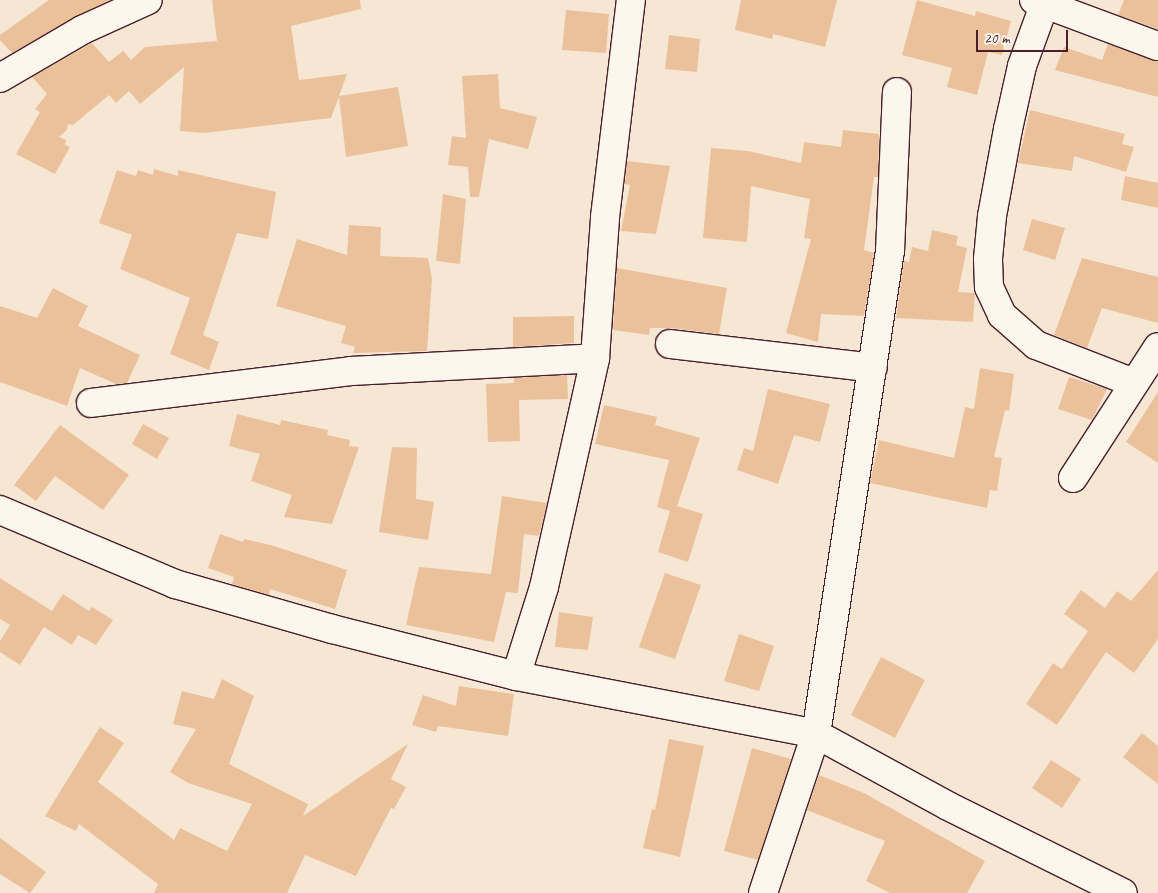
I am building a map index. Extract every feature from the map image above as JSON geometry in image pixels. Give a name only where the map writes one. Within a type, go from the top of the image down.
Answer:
[{"type":"street","points":[[0,78],[82,30],[148,0]]},
{"type":"street","points":[[516,676],[544,587],[595,358],[605,216],[631,0]]},
{"type":"street","points":[[1134,383],[1036,345],[1002,316],[989,287],[988,259],[992,216],[1008,129],[1022,66],[1042,1],[1080,19],[1158,46]]},
{"type":"street","points":[[764,893],[816,734],[890,251],[897,92]]},
{"type":"street","points":[[670,344],[873,368]]},
{"type":"street","points":[[1073,478],[1158,347]]},
{"type":"street","points":[[91,403],[350,371],[595,358]]},
{"type":"street","points":[[0,510],[175,584],[332,629],[516,676],[816,734],[948,806],[1123,893]]},
{"type":"building","points":[[49,0],[110,0],[12,53],[0,40],[0,35]]},
{"type":"building","points":[[212,0],[360,0],[361,9],[291,26],[299,80],[347,74],[339,96],[398,87],[408,146],[346,157],[339,97],[331,118],[204,133],[180,131],[184,67],[140,104],[129,91],[116,103],[109,95],[73,125],[68,124],[67,130],[59,137],[66,140],[65,145],[70,147],[55,174],[16,154],[40,112],[35,109],[47,94],[32,77],[92,43],[109,62],[123,51],[131,60],[145,47],[217,41]]},
{"type":"building","points":[[741,0],[837,0],[825,47],[773,34],[772,39],[735,30]]},
{"type":"building","points":[[917,0],[975,16],[976,11],[1011,21],[1002,55],[988,52],[977,95],[947,87],[952,68],[902,55]]},
{"type":"building","points":[[1124,0],[1158,0],[1158,29],[1118,15]]},
{"type":"building","points":[[566,10],[609,14],[606,53],[562,50]]},
{"type":"building","points":[[669,35],[700,39],[697,72],[665,69]]},
{"type":"building","points":[[1108,44],[1158,61],[1158,97],[1055,70],[1064,47],[1102,60]]},
{"type":"building","points":[[498,74],[500,108],[537,117],[528,149],[489,139],[479,197],[470,197],[468,167],[448,165],[452,136],[466,138],[462,76]]},
{"type":"building","points":[[1030,110],[1125,134],[1122,144],[1134,147],[1126,172],[1074,156],[1072,171],[1018,163]]},
{"type":"building","points":[[843,130],[879,134],[878,177],[874,177],[864,250],[874,253],[864,316],[821,314],[818,342],[786,333],[811,239],[804,238],[810,199],[751,186],[747,242],[703,238],[711,148],[748,151],[801,163],[804,142],[841,147]]},
{"type":"building","points":[[627,161],[670,166],[656,234],[621,231],[630,185],[625,184]]},
{"type":"building","points":[[154,169],[178,176],[178,170],[276,192],[268,239],[237,233],[203,335],[219,342],[209,370],[170,354],[190,298],[120,269],[132,235],[99,223],[117,170],[136,176],[138,170],[153,175]]},
{"type":"building","points":[[1125,176],[1158,183],[1158,208],[1121,200]]},
{"type":"building","points":[[443,194],[466,199],[460,264],[436,261]]},
{"type":"building","points":[[1032,219],[1065,228],[1055,260],[1023,250]]},
{"type":"building","points":[[349,225],[381,227],[380,256],[428,258],[432,279],[427,351],[353,353],[355,347],[341,343],[346,326],[276,306],[297,239],[347,255]]},
{"type":"building","points":[[932,230],[958,236],[956,245],[967,248],[958,292],[975,293],[973,322],[896,318],[904,261],[909,262],[912,247],[928,251]]},
{"type":"building","points":[[1082,258],[1158,277],[1158,323],[1102,308],[1087,348],[1054,335]]},
{"type":"building","points":[[617,268],[727,288],[719,334],[672,328],[650,328],[649,335],[613,330]]},
{"type":"building","points":[[53,288],[88,306],[78,326],[140,355],[127,383],[116,384],[80,368],[67,406],[0,382],[0,306],[37,318]]},
{"type":"building","points":[[574,316],[574,343],[513,347],[513,317]]},
{"type":"building","points":[[980,368],[1014,374],[1009,411],[1005,410],[994,457],[1002,458],[997,491],[990,490],[987,508],[870,483],[879,440],[954,458],[965,407],[974,409]]},
{"type":"building","points":[[567,375],[568,399],[519,400],[520,441],[488,442],[486,384],[514,383],[514,378]]},
{"type":"building","points":[[1069,377],[1107,389],[1092,420],[1058,409]]},
{"type":"building","points":[[768,389],[830,404],[820,442],[794,435],[778,484],[737,470],[744,448],[753,451]]},
{"type":"building","points":[[1158,392],[1158,463],[1126,442]]},
{"type":"building","points":[[604,405],[657,417],[655,425],[700,438],[677,506],[703,514],[688,562],[658,552],[670,511],[657,507],[669,460],[595,444]]},
{"type":"building","points":[[237,414],[280,425],[281,420],[328,430],[327,435],[350,440],[349,446],[359,447],[332,524],[284,517],[292,495],[251,481],[260,454],[229,446]]},
{"type":"building","points":[[143,424],[169,438],[157,459],[132,444]]},
{"type":"building","points":[[60,425],[129,475],[103,510],[55,476],[36,501],[14,485]]},
{"type":"building","points":[[392,447],[417,448],[416,499],[434,502],[428,540],[379,532]]},
{"type":"building","points":[[502,496],[547,503],[539,536],[524,534],[518,593],[506,592],[494,642],[406,625],[419,567],[491,574]]},
{"type":"building","points":[[220,534],[243,542],[244,539],[274,546],[347,570],[335,609],[270,589],[269,595],[232,584],[234,577],[208,568]]},
{"type":"building","points":[[1158,570],[1158,639],[1134,673],[1106,652],[1057,725],[1026,704],[1053,663],[1062,669],[1088,631],[1064,614],[1081,590],[1105,608],[1117,591],[1131,601]]},
{"type":"building","points":[[665,573],[701,585],[675,659],[639,647]]},
{"type":"building","points":[[0,578],[52,611],[63,594],[89,611],[92,607],[113,620],[96,645],[78,635],[72,645],[44,627],[20,665],[0,652],[0,641],[10,625],[0,619]]},
{"type":"building","points":[[559,612],[593,617],[588,650],[555,647]]},
{"type":"building","points":[[739,634],[774,646],[759,691],[724,681]]},
{"type":"building","points":[[881,657],[925,680],[895,738],[851,715]]},
{"type":"building","points":[[222,679],[254,696],[229,764],[308,804],[303,816],[408,744],[391,779],[406,787],[394,809],[391,808],[356,876],[305,855],[287,893],[154,893],[158,884],[79,824],[76,831],[45,816],[100,727],[124,743],[98,782],[174,840],[180,828],[227,851],[252,804],[188,783],[170,772],[196,729],[173,724],[182,691],[214,699]]},
{"type":"building","points":[[459,686],[514,694],[508,736],[438,726],[436,732],[412,725],[423,695],[456,706]]},
{"type":"building","points":[[1142,733],[1158,746],[1158,784],[1123,757]]},
{"type":"building","points":[[669,739],[704,746],[680,857],[643,848],[652,809],[655,810]]},
{"type":"building","points":[[752,748],[791,759],[758,860],[724,851]]},
{"type":"building","points":[[1051,760],[1081,779],[1062,808],[1032,788]]},
{"type":"building","points":[[819,775],[864,793],[985,861],[967,893],[890,893],[866,881],[885,841],[807,810]]},
{"type":"building","points":[[0,838],[46,872],[30,893],[0,874]]}]
